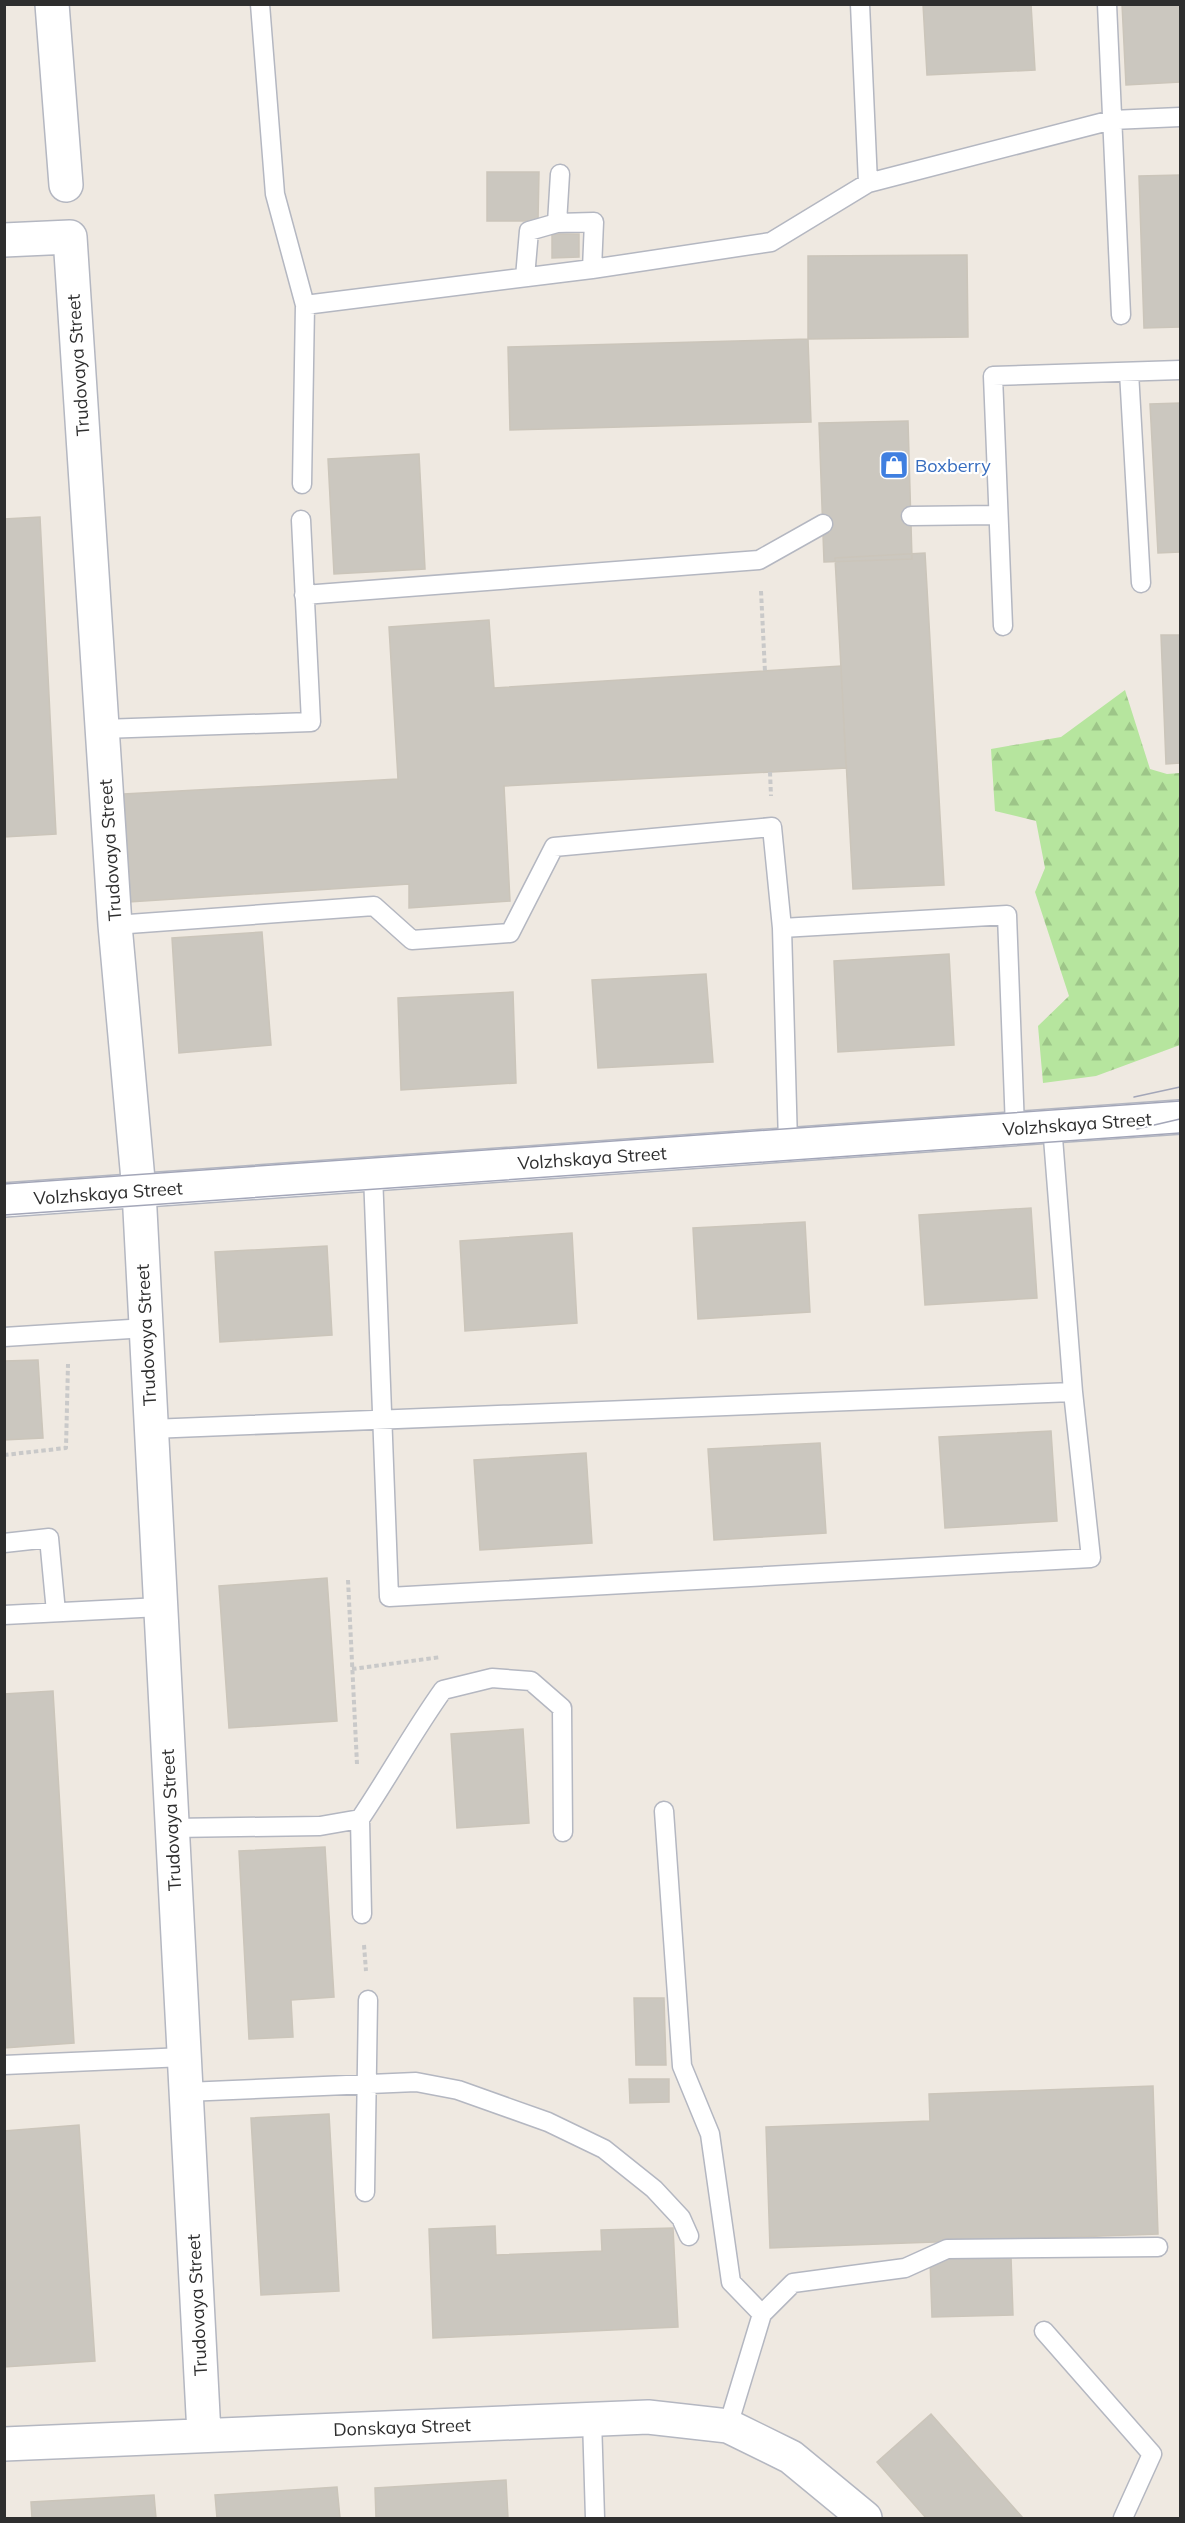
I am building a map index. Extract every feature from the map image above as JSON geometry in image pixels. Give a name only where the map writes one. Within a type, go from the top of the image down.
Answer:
[{"type":"street","points":[[52,4],[66,185]]},
{"type":"street","name":"Trudovaya Street","points":[[4,240],[70,237],[115,925],[138,1191],[204,2434]]},
{"type":"street","points":[[1098,1121],[1180,1103]]},
{"type":"street","name":"Volzhskaya Street","points":[[4,1200],[1180,1117]]},
{"type":"street","name":"Donskaya Street","points":[[4,2445],[204,2434],[648,2417],[728,2426],[791,2457],[865,2518]]},
{"type":"lane","points":[[260,4],[274,194],[305,305],[302,484]]},
{"type":"lane","points":[[860,4],[868,183]]},
{"type":"lane","points":[[1107,4],[1121,315]]},
{"type":"lane","points":[[305,305],[592,269],[771,242],[868,183],[1112,120],[1180,117]]},
{"type":"lane","points":[[557,223],[560,174]]},
{"type":"lane","points":[[525,277],[529,231],[557,223],[594,222],[592,269]]},
{"type":"lane","points":[[1003,626],[993,376],[1180,370]]},
{"type":"lane","points":[[1129,372],[1141,583]]},
{"type":"lane","points":[[911,516],[997,515]]},
{"type":"lane","points":[[102,729],[311,722],[301,520]]},
{"type":"lane","points":[[304,595],[759,560],[823,524]]},
{"type":"lane","points":[[115,925],[374,906],[412,940],[510,933],[554,847],[772,827],[782,928],[788,1143]]},
{"type":"lane","points":[[782,928],[1007,915],[1015,1128]]},
{"type":"lane","points":[[373,1174],[389,1597],[1091,1558],[1073,1392],[1052,1125]]},
{"type":"lane","points":[[4,1337],[146,1328]]},
{"type":"lane","points":[[151,1430],[1073,1392]]},
{"type":"lane","points":[[4,1544],[49,1539],[56,1612]]},
{"type":"lane","points":[[4,1615],[160,1607]]},
{"type":"lane","points":[[362,1914],[360,1819],[391,1774],[409,1738],[443,1690],[492,1678],[531,1681],[562,1707],[563,1832]]},
{"type":"lane","points":[[664,1811],[682,2066],[710,2134],[731,2282],[762,2314]]},
{"type":"lane","points":[[172,1828],[320,1826],[360,1819]]},
{"type":"lane","points":[[365,2192],[368,2000]]},
{"type":"lane","points":[[4,2065],[184,2057]]},
{"type":"lane","points":[[186,2092],[416,2082],[458,2090],[548,2122],[604,2149],[654,2189],[681,2218],[689,2236]]},
{"type":"lane","points":[[728,2426],[762,2314],[793,2283],[905,2268],[947,2249],[1158,2247]]},
{"type":"lane","points":[[1044,2331],[1152,2454],[1123,2518]]},
{"type":"lane","points":[[592,2419],[595,2518]]},
{"type":"path","points":[[759,560],[765,672]]},
{"type":"path","points":[[4,1455],[66,1448],[68,1333]]},
{"type":"path","points":[[348,1580],[360,1819]]},
{"type":"path","points":[[362,1914],[368,2000]]},
{"type":"green space","points":[[1125,690],[1150,769],[1167,774],[1180,773],[1180,1045],[1096,1076],[1043,1083],[1038,1026],[1069,996],[1035,892],[1045,868],[1036,821],[995,811],[991,749],[1061,737]]},
{"type":"building","points":[[923,4],[1031,4],[1035,70],[927,75]]},
{"type":"building","points":[[1122,4],[1180,4],[1180,82],[1126,85]]},
{"type":"building","points":[[487,172],[539,172],[538,221],[487,221]]},
{"type":"building","points":[[1180,175],[1180,327],[1144,328],[1139,176]]},
{"type":"building","points":[[552,234],[579,234],[579,257],[552,258]]},
{"type":"building","points":[[967,255],[968,337],[808,339],[808,256]]},
{"type":"building","points":[[808,339],[811,422],[510,430],[508,347]]},
{"type":"building","points":[[1180,403],[1180,552],[1158,553],[1150,404]]},
{"type":"building","points":[[908,421],[912,559],[824,562],[819,423]]},
{"type":"building","points":[[419,454],[425,569],[334,574],[328,459]]},
{"type":"building","points":[[40,517],[56,834],[4,837],[4,519]]},
{"type":"building","points":[[925,553],[944,885],[853,889],[835,558]]},
{"type":"building","points":[[489,620],[494,688],[841,666],[846,768],[504,786],[510,901],[409,908],[409,884],[129,902],[124,794],[398,779],[389,627]]},
{"type":"building","points":[[1161,635],[1180,635],[1180,763],[1166,764]]},
{"type":"building","points":[[262,932],[271,1045],[179,1053],[172,938]]},
{"type":"building","points":[[949,954],[954,1045],[838,1052],[834,961]]},
{"type":"building","points":[[706,974],[713,1062],[598,1068],[592,980]]},
{"type":"building","points":[[513,992],[516,1083],[401,1090],[398,998]]},
{"type":"building","points":[[1031,1208],[1037,1298],[925,1305],[919,1215]]},
{"type":"building","points":[[805,1222],[810,1312],[698,1319],[693,1228]]},
{"type":"building","points":[[572,1233],[577,1323],[465,1331],[460,1241]]},
{"type":"building","points":[[327,1246],[332,1335],[220,1342],[215,1252]]},
{"type":"building","points":[[38,1360],[43,1438],[4,1440],[4,1361]]},
{"type":"building","points":[[1051,1431],[1057,1521],[945,1528],[939,1437]]},
{"type":"building","points":[[820,1443],[826,1533],[714,1540],[708,1449]]},
{"type":"building","points":[[586,1453],[592,1543],[480,1550],[474,1460]]},
{"type":"building","points":[[327,1578],[337,1721],[229,1728],[219,1586]]},
{"type":"building","points":[[53,1691],[74,2043],[4,2048],[4,1694]]},
{"type":"building","points":[[523,1729],[529,1823],[457,1828],[451,1734]]},
{"type":"building","points":[[325,1847],[334,1997],[291,2000],[293,2037],[249,2039],[239,1851]]},
{"type":"building","points":[[634,1998],[664,1998],[666,2065],[636,2065]]},
{"type":"building","points":[[629,2079],[669,2079],[669,2102],[630,2103]]},
{"type":"building","points":[[1153,2086],[1158,2234],[770,2248],[766,2127],[930,2121],[929,2094]]},
{"type":"building","points":[[329,2114],[339,2291],[261,2295],[251,2118]]},
{"type":"building","points":[[79,2125],[95,2361],[4,2367],[4,2131]]},
{"type":"building","points":[[495,2226],[496,2255],[602,2251],[601,2230],[673,2228],[678,2327],[433,2338],[429,2229]]},
{"type":"building","points":[[1011,2257],[1013,2315],[932,2317],[930,2259]]},
{"type":"building","points":[[931,2414],[1023,2518],[926,2518],[877,2462]]},
{"type":"building","points":[[506,2480],[508,2518],[376,2518],[375,2488]]},
{"type":"building","points":[[337,2487],[340,2518],[217,2518],[215,2495]]},
{"type":"building","points":[[154,2495],[156,2518],[32,2518],[31,2502]]},
{"type":"tram line","points":[[1134,1097],[1180,1087]]},
{"type":"tram line","points":[[4,1184],[1180,1101]]},
{"type":"tram line","points":[[1137,1129],[1180,1119]]},
{"type":"tram line","points":[[4,1215],[1180,1133]]},
{"type":"place","name":"Boxberry","points":[[894,465]]}]
